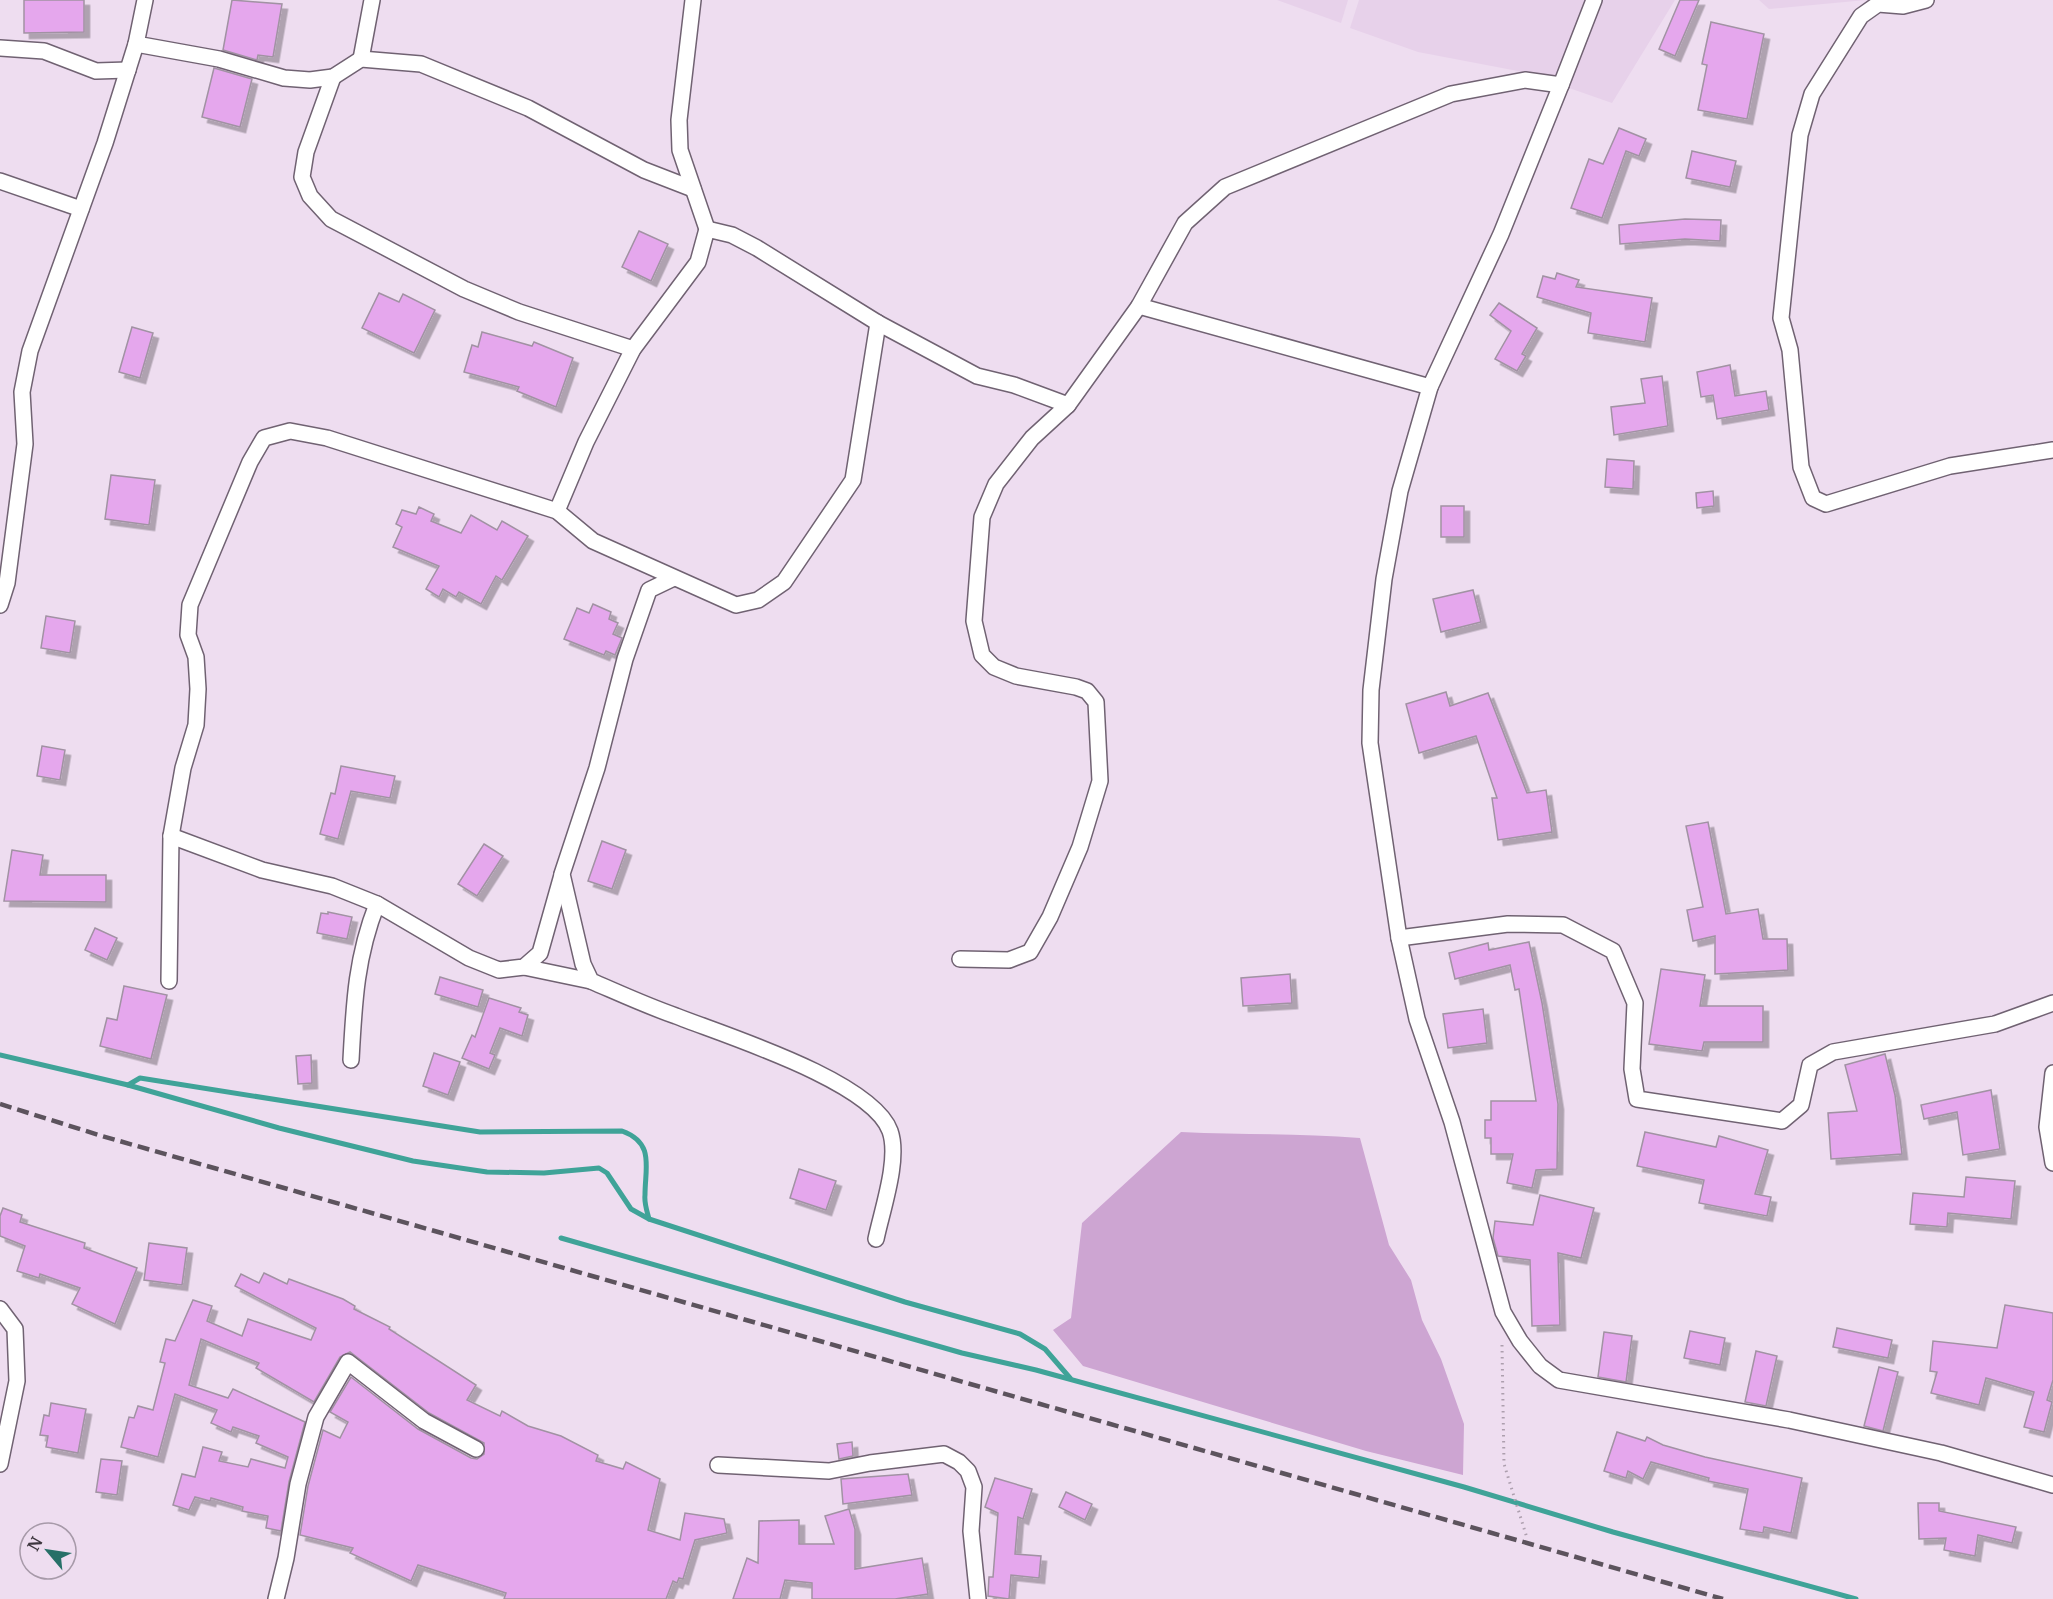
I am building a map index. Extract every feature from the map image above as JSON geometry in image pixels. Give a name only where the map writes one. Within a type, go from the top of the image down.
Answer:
[{"type":"street","points":[[0,605],[7,583],[25,444],[22,392],[30,351],[128,70],[145,0]]},
{"type":"street","points":[[361,59],[372,0]]},
{"type":"street","points":[[557,510],[585,442],[633,349],[698,262],[707,229],[680,150],[679,120],[693,0]]},
{"type":"street","points":[[1594,0],[1501,234],[1430,387],[1400,491],[1384,579],[1371,690],[1370,743],[1399,938],[1417,1019],[1452,1122],[1503,1312],[1520,1341],[1540,1366],[1559,1380],[1789,1420],[1941,1453],[2053,1485]]},
{"type":"street","points":[[1926,0],[1903,6],[1878,4],[1861,16],[1812,94],[1800,135],[1781,318],[1790,350],[1801,467],[1813,498],[1826,504],[1950,466],[2053,450]]},
{"type":"street","points":[[136,44],[219,58],[284,78],[310,80],[333,77],[361,59],[421,64],[528,108],[644,170],[693,189]]},
{"type":"street","points":[[0,48],[44,51],[96,71],[128,70]]},
{"type":"street","points":[[333,77],[306,152],[302,177],[310,196],[331,219],[464,289],[519,312],[633,349]]},
{"type":"street","points":[[960,959],[1010,960],[1030,952],[1050,917],[1080,847],[1100,782],[1096,702],[1087,691],[1016,676],[993,667],[982,655],[974,621],[982,517],[996,484],[1032,438],[1068,405],[1139,306],[1185,223],[1225,187],[1451,94],[1525,80],[1562,85]]},
{"type":"street","points":[[0,181],[81,209]]},
{"type":"street","points":[[707,229],[732,235],[758,248],[878,323],[977,376],[1014,385],[1068,405]]},
{"type":"street","points":[[1139,306],[1430,387]]},
{"type":"street","points":[[169,981],[171,836],[183,768],[196,725],[198,689],[196,657],[188,635],[190,604],[250,462],[264,438],[290,431],[327,438],[557,510],[593,541],[736,605],[758,600],[784,582],[853,480],[878,323]]},
{"type":"street","points":[[524,967],[540,953],[562,874],[597,768],[625,659],[649,590],[674,578]]},
{"type":"street","points":[[171,836],[262,870],[332,886],[377,904],[469,958],[499,970],[524,967],[591,981],[673,1016],[786,1058],[841,1084],[880,1115],[890,1130],[894,1152],[876,1239]]},
{"type":"street","points":[[562,874],[583,964],[591,981]]},
{"type":"street","points":[[351,1060],[355,981],[366,932],[377,904]]},
{"type":"street","points":[[1399,938],[1508,924],[1563,925],[1613,951],[1635,1003],[1632,1069],[1637,1099],[1782,1121],[1801,1105],[1810,1065],[1833,1052],[1995,1024],[2053,1003]]},
{"type":"street","points":[[2053,1073],[2047,1127],[2053,1163]]},
{"type":"street","points":[[0,1309],[15,1329],[17,1381],[0,1464]]},
{"type":"street","points":[[276,1599],[286,1558],[298,1484],[316,1417],[348,1362],[424,1421],[476,1449]]},
{"type":"street","points":[[718,1465],[829,1471],[870,1463],[944,1454],[959,1462],[968,1471],[974,1487],[971,1531],[978,1599]]},
{"type":"path","points":[[1503,1312],[1504,1464],[1527,1538]]},
{"type":"shaded area","points":[[1277,0],[1348,0],[1341,23]]},
{"type":"shaded area","points":[[1359,0],[1675,0],[1612,103],[1523,72],[1418,52],[1350,28]]},
{"type":"shaded area","points":[[1759,0],[1866,0],[1769,9]]},
{"type":"shaded area","points":[[1181,1132],[1360,1138],[1389,1245],[1411,1280],[1422,1320],[1441,1359],[1464,1424],[1463,1475],[1366,1451],[1083,1366],[1053,1330],[1071,1318],[1082,1223]]},
{"type":"building","points":[[24,0],[84,0],[84,32],[24,33]]},
{"type":"building","points":[[232,0],[282,4],[273,57],[258,55],[257,60],[223,50]]},
{"type":"building","points":[[1680,0],[1699,0],[1675,56],[1659,49]]},
{"type":"building","points":[[1711,22],[1764,34],[1747,119],[1698,110],[1707,65],[1702,64]]},
{"type":"building","points":[[214,68],[252,79],[240,127],[202,117]]},
{"type":"building","points":[[1619,128],[1646,139],[1639,156],[1626,151],[1602,218],[1571,208],[1589,159],[1603,164]]},
{"type":"building","points":[[1692,151],[1736,161],[1730,187],[1686,178]]},
{"type":"building","points":[[1685,219],[1721,220],[1720,241],[1685,239],[1620,244],[1619,225]]},
{"type":"building","points":[[639,231],[668,244],[651,281],[622,267]]},
{"type":"building","points":[[1557,273],[1579,280],[1576,287],[1652,298],[1645,342],[1588,333],[1591,313],[1537,297],[1543,276],[1555,279]]},
{"type":"building","points":[[379,293],[399,302],[403,294],[435,310],[414,353],[362,328]]},
{"type":"building","points":[[1499,303],[1537,328],[1522,354],[1526,356],[1517,371],[1495,359],[1511,331],[1490,315]]},
{"type":"building","points":[[132,327],[153,333],[140,378],[119,372]]},
{"type":"building","points":[[482,332],[532,346],[534,342],[573,358],[556,407],[517,391],[519,387],[464,372],[472,345],[478,347]]},
{"type":"building","points":[[1730,365],[1735,396],[1766,391],[1769,410],[1717,419],[1713,395],[1701,397],[1697,372]]},
{"type":"building","points":[[1662,376],[1668,426],[1614,435],[1611,407],[1645,403],[1641,379]]},
{"type":"building","points":[[1607,459],[1634,461],[1633,489],[1605,487]]},
{"type":"building","points":[[111,475],[155,480],[149,525],[105,519]]},
{"type":"building","points":[[1713,491],[1714,506],[1697,508],[1696,493]]},
{"type":"building","points":[[1441,506],[1464,506],[1464,537],[1441,537]]},
{"type":"building","points":[[419,507],[434,514],[431,521],[461,533],[471,515],[497,530],[502,521],[528,536],[502,580],[496,576],[481,604],[459,592],[456,597],[443,589],[439,597],[426,589],[439,566],[393,547],[402,527],[396,524],[402,510],[416,514]]},
{"type":"building","points":[[1473,590],[1481,622],[1441,632],[1433,599]]},
{"type":"building","points":[[593,604],[611,612],[609,619],[618,623],[613,634],[622,638],[615,655],[606,651],[604,655],[564,639],[577,608],[589,613]]},
{"type":"building","points":[[46,616],[75,621],[70,653],[41,648]]},
{"type":"building","points":[[1446,692],[1450,706],[1488,693],[1527,793],[1546,790],[1552,832],[1498,840],[1492,798],[1497,798],[1476,736],[1419,753],[1406,704]]},
{"type":"building","points":[[42,746],[65,750],[60,780],[37,776]]},
{"type":"building","points":[[341,766],[395,776],[390,798],[351,791],[338,839],[320,834],[331,793],[335,794]]},
{"type":"building","points":[[1708,822],[1726,914],[1758,909],[1763,939],[1787,939],[1788,970],[1715,974],[1715,936],[1693,941],[1687,910],[1703,907],[1686,826]]},
{"type":"building","points":[[602,841],[626,850],[612,889],[588,881]]},
{"type":"building","points":[[484,844],[503,856],[477,896],[458,884]]},
{"type":"building","points":[[12,850],[43,855],[40,875],[106,875],[106,902],[4,901]]},
{"type":"building","points":[[328,912],[352,917],[347,939],[317,933],[321,913],[328,914]]},
{"type":"building","points":[[95,928],[117,938],[107,960],[85,950]]},
{"type":"building","points":[[1529,942],[1542,1003],[1558,1104],[1557,1169],[1536,1170],[1532,1188],[1507,1183],[1513,1154],[1491,1154],[1491,1138],[1485,1138],[1485,1120],[1491,1120],[1491,1101],[1536,1101],[1519,989],[1515,990],[1510,965],[1455,979],[1449,953],[1488,943],[1489,950]]},
{"type":"building","points":[[1661,969],[1705,975],[1700,1006],[1763,1006],[1763,1042],[1704,1042],[1702,1051],[1649,1044]]},
{"type":"building","points":[[1290,974],[1292,1003],[1243,1006],[1241,978]]},
{"type":"building","points":[[440,977],[483,990],[478,1007],[435,994]]},
{"type":"building","points":[[124,986],[167,995],[151,1059],[100,1046],[107,1018],[117,1020]]},
{"type":"building","points":[[489,998],[521,1008],[519,1012],[528,1015],[522,1036],[500,1028],[490,1053],[495,1055],[489,1069],[462,1058],[472,1035],[475,1037]]},
{"type":"building","points":[[1483,1009],[1487,1043],[1448,1048],[1443,1014]]},
{"type":"building","points":[[434,1053],[460,1062],[448,1095],[423,1086]]},
{"type":"building","points":[[1885,1054],[1895,1095],[1902,1154],[1831,1159],[1828,1113],[1857,1111],[1845,1065]]},
{"type":"building","points":[[311,1055],[312,1083],[298,1084],[296,1056]]},
{"type":"building","points":[[1991,1090],[2000,1149],[1963,1155],[1957,1112],[1924,1119],[1921,1105]]},
{"type":"building","points":[[1645,1132],[1716,1147],[1719,1136],[1768,1150],[1755,1194],[1771,1197],[1767,1216],[1699,1203],[1704,1180],[1637,1166]]},
{"type":"building","points":[[799,1169],[836,1181],[826,1210],[790,1198]]},
{"type":"building","points":[[1966,1177],[2015,1181],[2011,1219],[1948,1213],[1947,1227],[1910,1224],[1913,1193],[1964,1197]]},
{"type":"building","points":[[1540,1195],[1594,1208],[1581,1258],[1558,1253],[1560,1325],[1532,1326],[1530,1260],[1498,1256],[1493,1238],[1495,1221],[1533,1225]]},
{"type":"building","points":[[3,1208],[22,1215],[20,1222],[85,1243],[84,1248],[137,1268],[115,1324],[72,1304],[80,1288],[40,1274],[39,1278],[17,1271],[25,1246],[0,1236],[0,1216]]},
{"type":"building","points":[[149,1243],[187,1248],[182,1285],[144,1280]]},
{"type":"building","points":[[264,1273],[287,1284],[289,1279],[343,1299],[355,1306],[354,1309],[390,1327],[389,1329],[476,1385],[467,1400],[500,1416],[502,1411],[528,1426],[561,1436],[598,1455],[596,1461],[623,1469],[626,1462],[660,1479],[648,1530],[680,1540],[685,1513],[724,1519],[727,1533],[695,1540],[683,1579],[679,1578],[677,1583],[673,1581],[666,1599],[504,1599],[506,1593],[418,1565],[411,1581],[350,1553],[353,1548],[300,1535],[308,1486],[323,1430],[340,1438],[348,1422],[330,1412],[351,1377],[418,1429],[471,1458],[477,1459],[484,1454],[484,1443],[429,1413],[350,1352],[340,1357],[314,1402],[256,1368],[259,1363],[201,1339],[189,1385],[228,1398],[233,1389],[305,1422],[289,1482],[281,1531],[266,1528],[268,1516],[242,1511],[243,1507],[211,1498],[210,1501],[195,1497],[189,1510],[173,1505],[182,1474],[195,1477],[203,1447],[222,1452],[219,1461],[248,1467],[251,1459],[285,1468],[288,1457],[256,1443],[259,1436],[233,1427],[231,1432],[211,1423],[217,1410],[175,1394],[158,1457],[121,1447],[129,1417],[134,1418],[138,1406],[153,1410],[165,1363],[160,1362],[166,1339],[175,1341],[193,1300],[212,1306],[207,1321],[242,1336],[248,1319],[311,1340],[316,1328],[235,1286],[241,1274],[259,1283]]},
{"type":"building","points":[[2005,1305],[2053,1313],[2053,1380],[2047,1400],[2052,1402],[2044,1432],[2024,1427],[2034,1392],[1986,1378],[1979,1405],[1931,1393],[1937,1372],[1930,1371],[1933,1341],[1997,1348]]},
{"type":"building","points":[[1837,1328],[1892,1340],[1888,1358],[1833,1347]]},
{"type":"building","points":[[1690,1331],[1725,1338],[1720,1365],[1684,1358]]},
{"type":"building","points":[[1604,1332],[1632,1336],[1626,1382],[1598,1377]]},
{"type":"building","points":[[1756,1351],[1777,1356],[1766,1406],[1745,1402]]},
{"type":"building","points":[[1879,1367],[1898,1372],[1883,1431],[1864,1426]]},
{"type":"building","points":[[51,1403],[86,1409],[78,1453],[46,1447],[48,1436],[40,1435],[44,1415],[49,1416]]},
{"type":"building","points":[[1617,1432],[1645,1441],[1647,1437],[1663,1445],[1705,1457],[1802,1478],[1791,1533],[1764,1527],[1763,1533],[1740,1529],[1748,1489],[1708,1481],[1709,1478],[1651,1462],[1643,1479],[1628,1471],[1626,1478],[1604,1471]]},
{"type":"building","points":[[852,1442],[853,1456],[839,1459],[837,1444]]},
{"type":"building","points":[[101,1459],[122,1461],[117,1495],[96,1492]]},
{"type":"building","points":[[908,1474],[912,1495],[843,1504],[841,1479]]},
{"type":"building","points":[[995,1478],[1032,1489],[1023,1519],[1018,1517],[1015,1554],[1041,1556],[1039,1578],[1011,1575],[1009,1599],[988,1596],[989,1577],[993,1577],[998,1513],[985,1507]]},
{"type":"building","points":[[1066,1492],[1092,1504],[1085,1520],[1059,1507]]},
{"type":"building","points":[[1918,1503],[1939,1503],[1939,1511],[2016,1527],[2012,1543],[1978,1535],[1975,1556],[1944,1550],[1946,1538],[1919,1539]]},
{"type":"building","points":[[849,1509],[855,1529],[855,1569],[922,1558],[928,1594],[895,1599],[812,1599],[812,1583],[785,1580],[780,1599],[733,1599],[747,1558],[758,1563],[759,1521],[799,1520],[799,1544],[834,1544],[825,1516]]},
{"type":"waterway","points":[[0,1055],[128,1085],[279,1128],[413,1161],[487,1172],[544,1173],[599,1168],[607,1173],[631,1209],[649,1219],[905,1302],[1020,1334],[1045,1349],[1070,1378]]},
{"type":"waterway","points":[[128,1085],[140,1078],[480,1132],[622,1131],[640,1142],[644,1149],[646,1157],[645,1201],[649,1219]]},
{"type":"waterway","points":[[561,1238],[962,1353],[1036,1370],[1464,1487],[1613,1532],[1856,1599]]},
{"type":"railway","points":[[0,1104],[102,1136],[1723,1599]]}]
